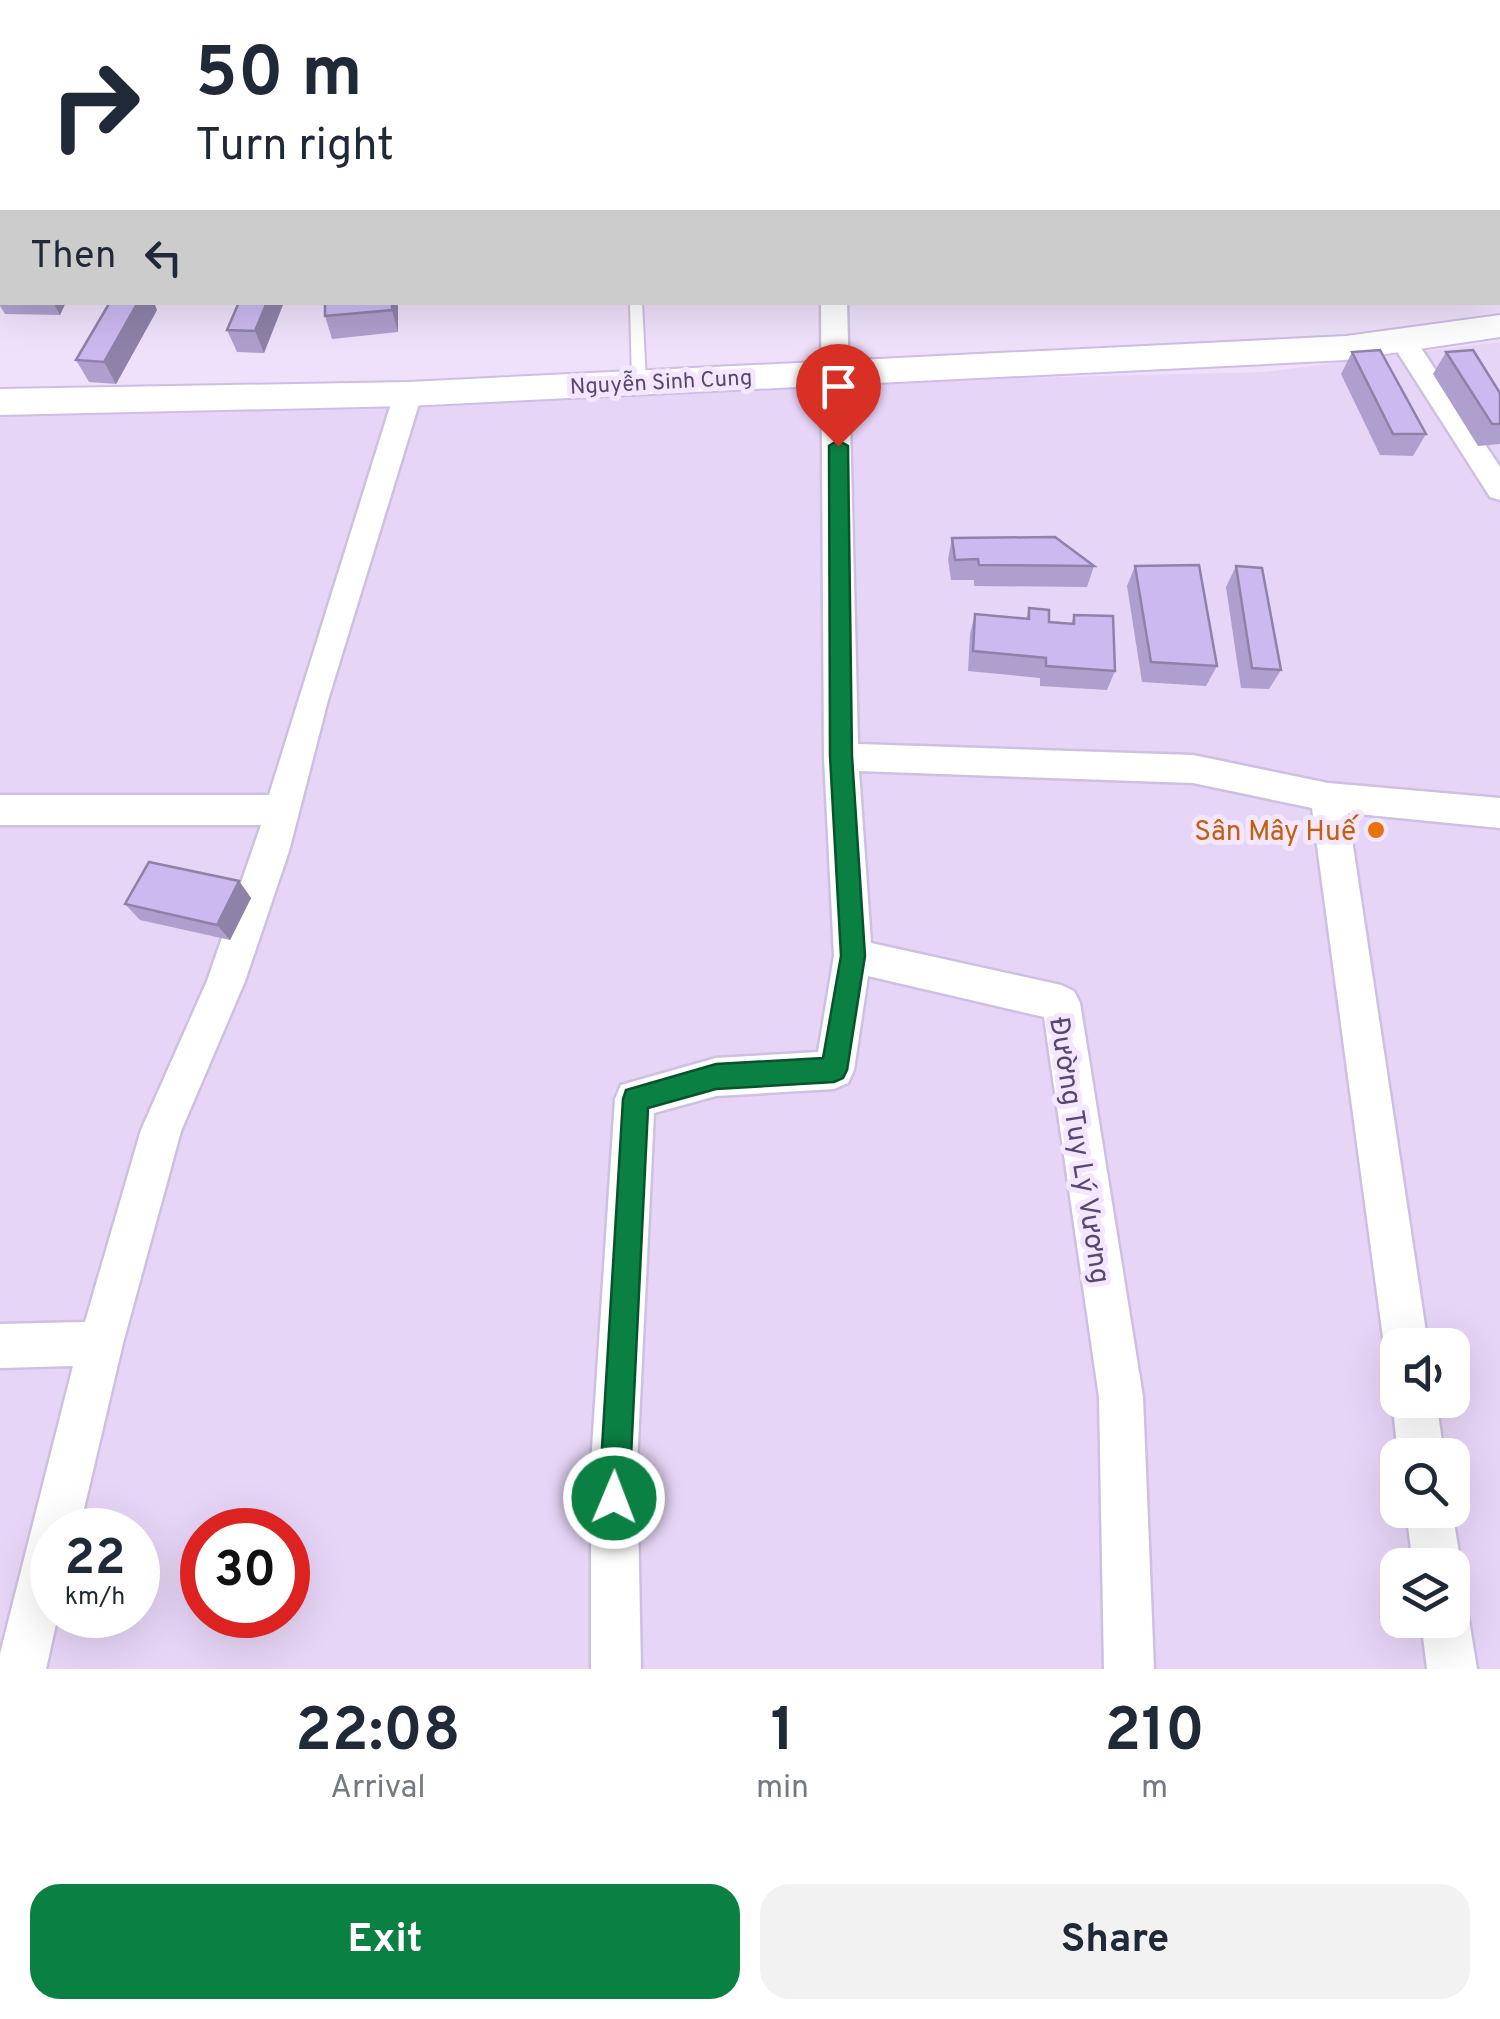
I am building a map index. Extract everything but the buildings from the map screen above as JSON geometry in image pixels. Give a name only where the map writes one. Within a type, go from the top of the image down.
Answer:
[{"type":"main road","name":"Nguyễn Sinh Cung","points":[[0,402],[408,394],[1346,348],[1500,326]]},
{"type":"street","points":[[616,1669],[614,1464],[636,1099],[716,1077],[834,1070],[853,956],[841,756],[834,305]]},
{"type":"street","points":[[1404,342],[1500,490]]},
{"type":"street","points":[[60,1508],[101,1342],[161,1130],[226,980],[282,810],[312,700],[408,394]]},
{"type":"street","points":[[841,756],[1194,769],[1328,797],[1500,813]]},
{"type":"street","points":[[1328,797],[1404,1328]]},
{"type":"street","points":[[0,810],[282,810]]},
{"type":"street","name":"Đường Tuy Lý Vương","points":[[853,956],[1061,1004],[1121,1397],[1128,1669]]},
{"type":"street","points":[[0,1346],[101,1342]]},
{"type":"street","points":[[21,1669],[30,1632]]},
{"type":"street","points":[[1448,1638],[1452,1669]]},
{"type":"lane","points":[[636,305],[639,382]]},
{"type":"shaded area","points":[[1500,342],[1500,1669],[0,1669],[0,402],[1265,372]]},
{"type":"place","name":"Sân Mây Huế","points":[[1376,830]]},
{"type":"route","points":[[614,1498],[636,1099],[716,1077],[834,1070],[853,956],[841,756],[838,446]]}]
